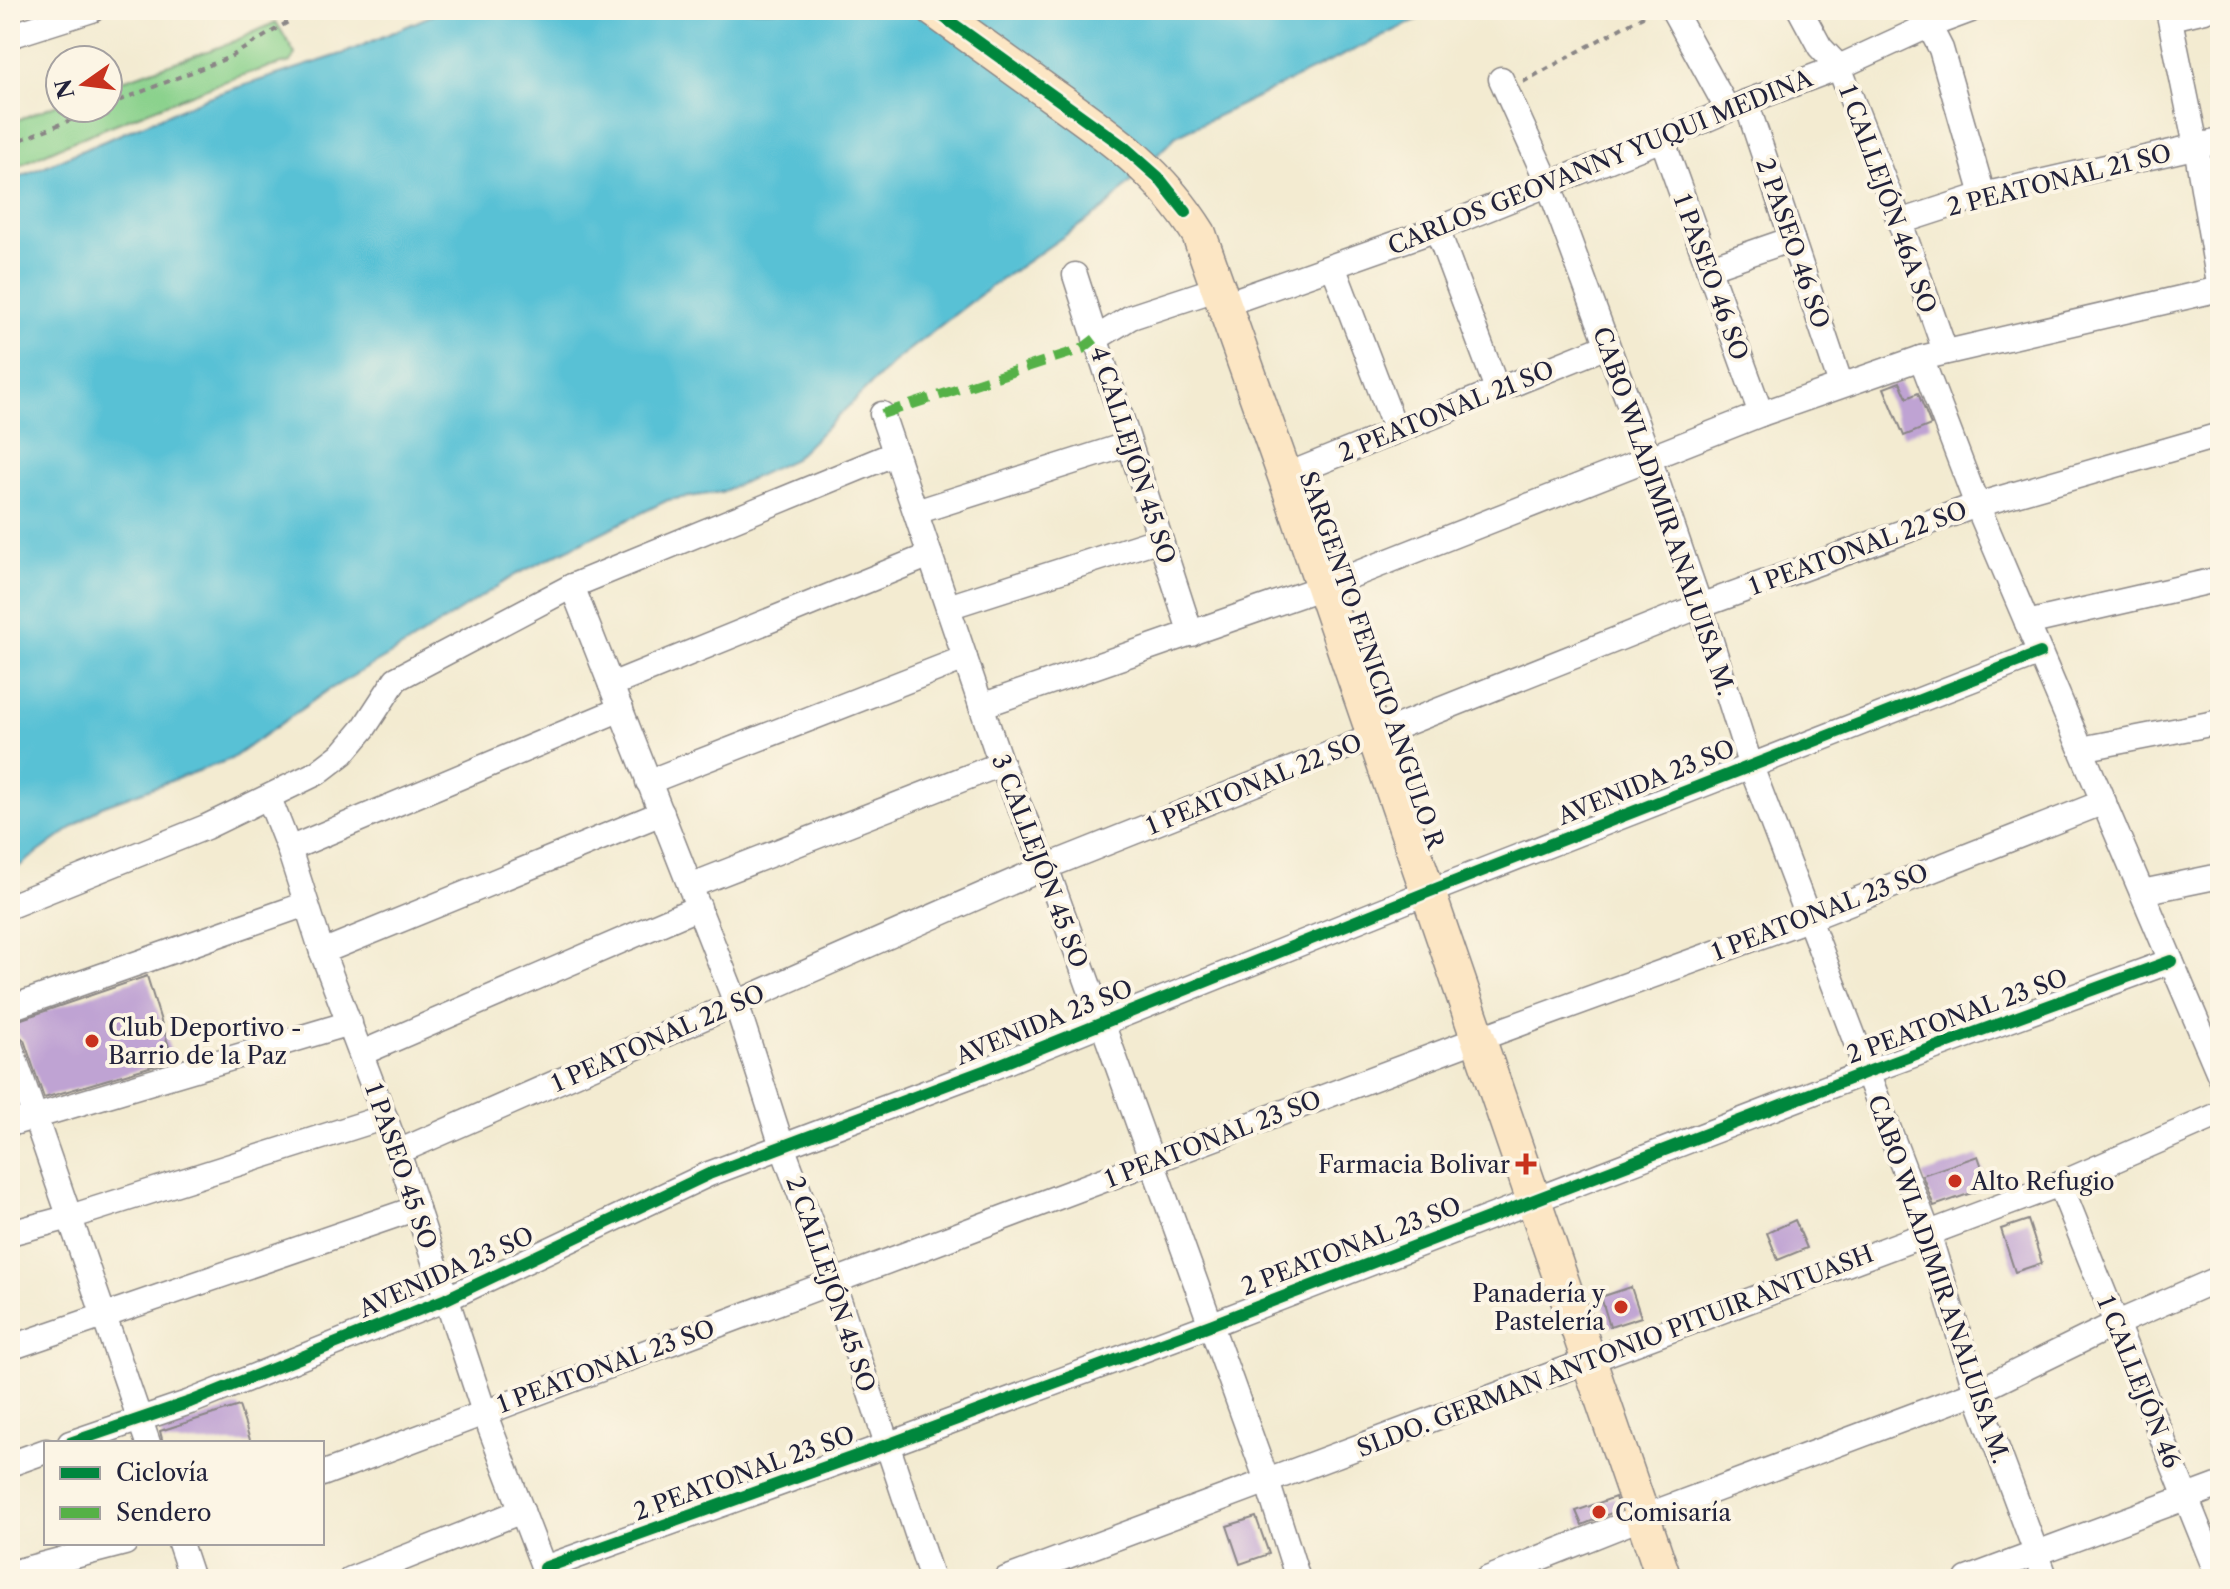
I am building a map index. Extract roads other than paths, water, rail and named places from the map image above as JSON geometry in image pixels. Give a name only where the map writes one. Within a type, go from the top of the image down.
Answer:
[{"type":"street","points":[[10,36],[92,10]]},
{"type":"street","name":"SARGENTO FENICIO ANGULO R","points":[[934,10],[1123,146],[1158,177],[1199,234],[1664,1579]]},
{"type":"street","name":"2 PASEO 46 SO","points":[[1673,10],[1737,106],[1792,239],[1841,385]]},
{"type":"street","name":"1 CALLEJÓN 46A SO","points":[[1800,10],[1820,47],[1839,67],[1900,222],[1933,355],[1977,505],[2220,1076]]},
{"type":"street","name":"CARLOS GEOVANNY YUQUI MEDINA","points":[[1095,339],[1131,317],[1333,266],[1437,229],[1839,67],[1924,18],[1971,10]]},
{"type":"street","points":[[981,706],[1323,587],[1841,385],[1933,355],[2220,289],[2208,144],[2170,14],[2205,10]]},
{"type":"street","points":[[1924,18],[1941,49],[1983,195]]},
{"type":"street","name":"CABO WLADIMIR ANALUISA M.","points":[[1504,85],[1548,183],[1649,458],[1750,764],[1928,1232],[1976,1392],[2046,1579]]},
{"type":"street","name":"1 PASEO 46 SO","points":[[1662,139],[1761,414]]},
{"type":"street","name":"2 PEATONAL 21 SO","points":[[1900,222],[1983,195],[2208,144]]},
{"type":"street","points":[[1437,229],[1497,389]]},
{"type":"street","points":[[1708,268],[1792,239]]},
{"type":"street","points":[[1333,266],[1396,431]]},
{"type":"street","name":"4 CALLEJÓN 45 SO","points":[[1075,275],[1191,634]]},
{"type":"street","name":"2 PEATONAL 21 SO","points":[[1285,476],[1607,346]]},
{"type":"street","name":"3 CALLEJÓN 45 SO","points":[[882,414],[1001,764],[1046,867],[1267,1481],[1298,1579]]},
{"type":"street","name":"1 PEATONAL 22 SO","points":[[398,1152],[1046,867],[1700,606],[1977,505],[2220,435]]},
{"type":"street","points":[[916,512],[1129,444]]},
{"type":"street","points":[[10,906],[206,827],[317,773],[343,753],[364,728],[396,679],[572,586],[896,453]]},
{"type":"street","points":[[948,607],[1160,539]]},
{"type":"street","points":[[611,685],[930,555]]},
{"type":"street","points":[[2027,623],[2220,579]]},
{"type":"street","name":"2 CALLEJÓN 45 SO","points":[[572,586],[736,1003],[782,1146],[833,1282],[932,1579]]},
{"type":"street","name":"AVENIDA 23 SO","points":[[76,1441],[190,1402],[446,1299],[709,1174],[986,1070],[1750,764],[2040,653]]},
{"type":"street","points":[[648,782],[965,658]]},
{"type":"street","points":[[289,849],[621,709]]},
{"type":"street","points":[[2081,749],[2220,722]]},
{"type":"street","points":[[362,1053],[694,897],[1001,764]]},
{"type":"street","name":"1 PASEO 45 SO","points":[[269,798],[322,952],[398,1152],[484,1412],[546,1574]]},
{"type":"street","name":"1 PEATONAL 23 SO","points":[[324,1473],[1478,1039],[1808,919],[2104,802]]},
{"type":"street","points":[[322,952],[662,813]]},
{"type":"street","points":[[2142,892],[2220,876]]},
{"type":"street","points":[[10,1008],[306,904]]},
{"type":"street","name":"2 PEATONAL 23 SO","points":[[546,1574],[1210,1325],[1867,1072],[2171,961]]},
{"type":"street","points":[[10,1124],[350,1023]]},
{"type":"street","points":[[10,1045],[147,1441]]},
{"type":"street","name":"SLDO. GERMAN ANTONIO PITUIR ANTUASH","points":[[1006,1579],[2060,1184],[2220,1114]]},
{"type":"street","points":[[10,1233],[70,1217],[385,1117]]},
{"type":"street","name":"1 CALLEJÓN 46","points":[[2060,1184],[2219,1579]]},
{"type":"street","points":[[10,1348],[417,1208]]},
{"type":"street","points":[[1487,1579],[1976,1392],[2115,1324],[2220,1278]]},
{"type":"street","points":[[10,1464],[44,1452]]},
{"type":"street","points":[[1967,1579],[2220,1485]]},
{"type":"street","points":[[351,1579],[522,1511]]},
{"type":"street","points":[[10,1573],[117,1545]]},
{"type":"street","points":[[181,1545],[192,1579]]},
{"type":"water","points":[[444,10],[1437,10],[1176,136],[1105,208],[993,285],[897,359],[794,459],[722,492],[668,500],[515,575],[405,646],[327,691],[231,759],[102,806],[14,870],[10,869],[10,181],[208,97],[345,53]]},
{"type":"place","name":"Club Deportivo - Barrio de la Paz","points":[[92,1041]]},
{"type":"place","name":"Farmacia Bolivar","points":[[1526,1164]]},
{"type":"place","name":"Alto Refugio","points":[[1955,1181]]},
{"type":"place","name":"Panadería y Pastelería","points":[[1621,1307]]},
{"type":"place","name":"Comisaría","points":[[1599,1512]]}]
